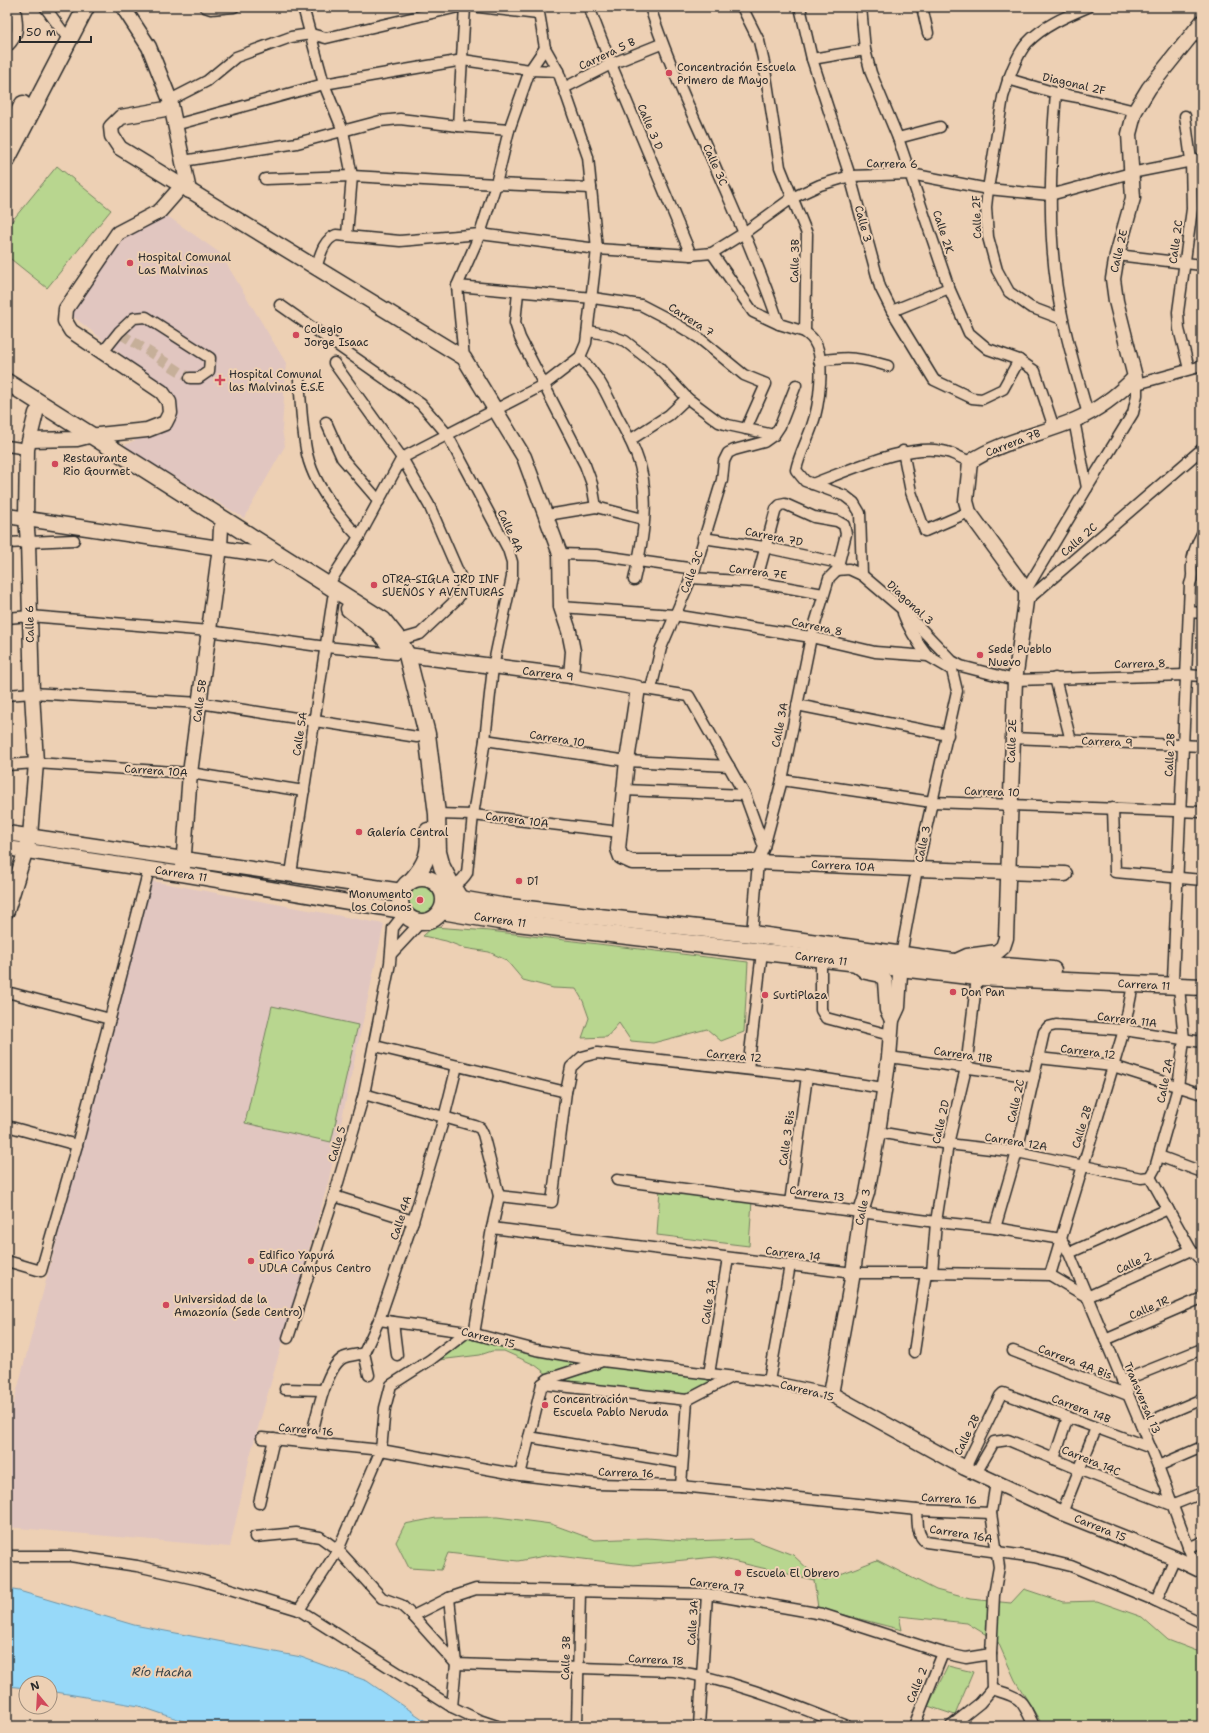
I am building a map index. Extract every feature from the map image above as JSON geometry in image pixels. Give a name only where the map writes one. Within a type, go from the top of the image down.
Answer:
[{"type":"main road","points":[[7,134],[63,32],[74,7]]},
{"type":"main road","points":[[7,159],[86,7]]},
{"type":"main road","points":[[7,382],[83,437],[221,528],[331,591]]},
{"type":"main road","points":[[7,394],[36,413],[83,437],[331,591],[401,650],[427,734],[437,814],[438,852],[448,897],[437,918],[429,922],[420,923],[408,918],[403,913],[400,905],[407,885],[423,867],[427,857],[429,836],[416,737],[401,650]]},
{"type":"main road","points":[[407,885],[418,878],[432,880],[448,897]]},
{"type":"main road","name":"Carrera 11","points":[[448,897],[501,906],[752,934],[821,952],[856,964],[900,962]]},
{"type":"main road","name":"Carrera 11","points":[[448,897],[499,921],[762,952],[821,952],[953,968],[1176,983],[1202,987]]},
{"type":"main road","name":"Carrera 11","points":[[953,968],[977,977],[1133,985],[1202,980]]},
{"type":"street","points":[[8,46],[16,37],[18,28],[15,7]]},
{"type":"street","points":[[45,7],[63,32]]},
{"type":"street","points":[[123,7],[149,47],[170,104],[182,162],[185,189]]},
{"type":"street","points":[[205,7],[211,9],[234,7]]},
{"type":"street","points":[[303,7],[324,84],[343,131],[352,176],[347,235]]},
{"type":"street","points":[[458,7],[326,38],[311,34],[291,37],[236,57],[207,81],[170,104],[121,117],[111,126],[112,136],[120,148],[464,358]]},
{"type":"street","points":[[458,126],[465,7]]},
{"type":"street","points":[[331,591],[402,458],[545,384],[580,357],[586,343],[593,298],[597,249],[588,157],[558,71],[545,48],[538,10],[479,7]]},
{"type":"street","name":"Calle 3 D","points":[[589,7],[611,64],[691,255]]},
{"type":"street","name":"Calle 3C","points":[[650,7],[661,44],[763,277],[779,324]]},
{"type":"street","name":"Calle 3B","points":[[742,7],[759,41],[764,63],[780,167],[807,234],[805,332]]},
{"type":"street","name":"Calle 3","points":[[800,7],[812,59],[850,176],[880,287],[892,311],[934,380],[972,398],[982,399],[1003,389],[1019,360]]},
{"type":"street","name":"Calle 2K","points":[[861,7],[865,50],[871,73],[911,174],[948,288],[969,333],[988,349],[1019,360],[1035,371],[1054,428]]},
{"type":"street","points":[[922,7],[928,33]]},
{"type":"street","name":"Calle 2F","points":[[1062,319],[1030,307],[1009,292],[998,270],[988,236],[986,207],[1003,97],[1008,79],[1026,44],[1039,32],[1053,23],[1088,7]]},
{"type":"street","name":"Calle 2E","points":[[953,968],[967,956],[997,952],[1002,947],[1006,938],[1014,680],[1026,596],[1087,488],[1133,413],[1137,395],[1136,381],[1113,279],[1117,255],[1133,198],[1129,134],[1135,111],[1148,88],[1202,22]]},
{"type":"street","name":"Carrera 5 B","points":[[564,88],[611,64],[661,44]]},
{"type":"street","points":[[545,48],[530,70],[509,130],[496,184],[480,234],[457,286],[464,358],[524,457],[547,515],[560,554],[561,607],[569,631],[573,651],[571,676]]},
{"type":"street","points":[[812,59],[865,50]]},
{"type":"street","points":[[175,125],[324,84],[463,60],[530,70],[558,71]]},
{"type":"street","name":"Diagonal 2F","points":[[1008,79],[1056,93],[1135,111]]},
{"type":"street","points":[[1056,93],[1050,195],[1055,271],[1062,319],[1088,414]]},
{"type":"street","name":"Calle 2C","points":[[1185,116],[1191,160],[1192,209],[1178,312],[1179,329],[1189,369]]},
{"type":"street","points":[[182,162],[297,143],[380,121],[400,119],[509,130]]},
{"type":"street","points":[[898,138],[940,127]]},
{"type":"street","name":"Carrera 6","points":[[316,268],[326,241],[330,237],[336,235],[400,241],[480,234],[597,249],[691,255],[712,253],[744,233],[792,198],[820,185],[850,176],[911,174],[988,189],[1050,195],[1131,173],[1202,159]]},
{"type":"street","points":[[265,179],[352,176],[591,188]]},
{"type":"street","points":[[7,446],[147,430],[165,423],[170,413],[169,402],[162,392],[71,331],[65,321],[66,309],[118,233],[160,211],[185,189]]},
{"type":"street","points":[[712,253],[753,312],[779,324],[805,332],[815,342],[819,361],[820,389],[812,425],[796,470],[804,481],[846,496],[854,503],[860,513],[862,575]]},
{"type":"street","points":[[1117,255],[1202,265]]},
{"type":"street","name":"Carrera 7","points":[[457,286],[593,298],[641,305],[699,338],[744,376],[766,384],[746,429]]},
{"type":"street","points":[[892,311],[948,288]]},
{"type":"street","points":[[518,292],[515,323],[520,338],[545,384],[585,465],[592,484],[596,507]]},
{"type":"street","name":"Calle 4A","points":[[280,304],[422,404],[447,434],[508,549],[512,562],[512,577],[493,668],[485,740],[473,814],[467,873],[463,881],[448,897]]},
{"type":"street","points":[[103,352],[134,318],[146,317],[210,358],[209,371],[199,378],[190,378]]},
{"type":"street","points":[[589,331],[609,335],[625,341],[658,367],[687,398],[719,422],[774,435],[780,426],[796,385]]},
{"type":"street","points":[[580,357],[598,379],[637,454],[642,473],[644,495],[643,519],[639,560],[634,580]]},
{"type":"street","points":[[819,361],[843,357],[864,359],[888,366]]},
{"type":"street","points":[[7,618],[30,616],[209,631],[326,647],[401,650],[458,598],[463,585],[429,505],[402,458],[334,363]]},
{"type":"street","points":[[1136,381],[1202,366]]},
{"type":"street","points":[[299,380],[307,454],[314,473],[336,513],[359,537]]},
{"type":"street","name":"Carrera 7B","points":[[970,462],[996,448],[1054,428],[1088,414],[1120,394],[1136,381]]},
{"type":"street","points":[[630,440],[669,415],[687,398]]},
{"type":"street","name":"Calle 6","points":[[7,911],[9,892],[30,836],[36,763],[26,518],[29,444],[36,413]]},
{"type":"street","points":[[1074,420],[1087,488]]},
{"type":"street","points":[[326,422],[342,458],[379,501]]},
{"type":"street","name":"Calle 3C","points":[[621,857],[618,849],[627,761],[644,689],[692,573],[722,480],[724,461],[728,453],[764,442],[774,435]]},
{"type":"street","points":[[812,484],[903,451],[929,449],[948,452],[970,462],[966,500],[969,512],[1026,596]]},
{"type":"street","name":"Calle 2C","points":[[1026,596],[1202,449]]},
{"type":"street","points":[[903,451],[911,492],[925,531],[969,512]]},
{"type":"street","name":"Calle 3A","points":[[752,934],[758,862],[764,847],[782,780],[811,637],[829,578],[838,566],[846,534],[844,525],[837,521],[814,517],[785,504],[780,505],[776,509],[764,546]]},
{"type":"street","points":[[547,515],[596,507],[643,519]]},
{"type":"street","points":[[7,516],[266,555]]},
{"type":"street","name":"Calle 5B","points":[[182,874],[190,773],[220,547],[221,528]]},
{"type":"street","name":"Calle 2B","points":[[1176,983],[1176,879],[1190,584],[1198,577],[1191,566],[1202,534]]},
{"type":"street","name":"Carrera 7D","points":[[704,538],[764,546],[838,566]]},
{"type":"street","points":[[7,543],[74,540]]},
{"type":"street","points":[[756,582],[764,546]]},
{"type":"street","name":"Carrera 7E","points":[[560,554],[596,555],[639,560],[692,573],[756,582],[823,594]]},
{"type":"street","name":"Diagonal 3","points":[[838,566],[862,575],[902,610],[952,661],[956,668]]},
{"type":"street","name":"Calle 5A","points":[[291,874],[326,647],[331,591]]},
{"type":"street","name":"Carrera 8","points":[[561,607],[674,615],[811,637],[875,652],[928,656],[956,668],[1014,680],[1186,675],[1202,676]]},
{"type":"street","points":[[902,610],[907,626],[915,640],[928,656]]},
{"type":"street","points":[[1189,612],[1202,613]]},
{"type":"street","name":"Carrera 9","points":[[401,650],[493,668],[571,676],[689,696],[729,766]]},
{"type":"street","name":"Calle 3","points":[[831,1394],[853,1273],[860,1212],[867,1193],[878,1132],[883,1088],[889,1057],[892,1020],[898,1007],[900,962],[917,869],[957,691],[956,668]]},
{"type":"street","points":[[1055,678],[1071,741]]},
{"type":"street","points":[[7,695],[32,693],[200,702],[416,737]]},
{"type":"street","points":[[797,705],[948,735]]},
{"type":"street","name":"Carrera 9","points":[[1012,738],[1202,746]]},
{"type":"street","name":"Carrera 10","points":[[485,740],[627,761],[729,766]]},
{"type":"street","name":"Carrera 10A","points":[[7,765],[36,763],[190,773],[304,791]]},
{"type":"street","points":[[729,766],[745,795],[764,847]]},
{"type":"street","name":"Carrera 10","points":[[782,780],[932,802],[1202,812]]},
{"type":"street","points":[[624,790],[745,795]]},
{"type":"street","points":[[1113,808],[1115,872],[1176,879],[1202,880]]},
{"type":"street","name":"Carrera 10A","points":[[437,814],[473,814],[620,832]]},
{"type":"street","name":"Carrera 11","points":[[7,833],[291,874],[407,885]]},
{"type":"street","name":"Carrera 11","points":[[7,848],[182,874],[403,913]]},
{"type":"street","name":"Carrera 10A","points":[[621,857],[632,862],[758,862],[1008,873],[1065,874]]},
{"type":"street","points":[[7,868],[9,892]]},
{"type":"street","points":[[7,1261],[41,1271],[77,1144],[149,869]]},
{"type":"street","name":"Calle 5","points":[[288,1338],[334,1196],[364,1094],[375,1046],[392,953],[393,928],[403,913]]},
{"type":"street","points":[[392,953],[420,923]]},
{"type":"street","points":[[748,1069],[762,952]]},
{"type":"street","points":[[821,952],[821,1010],[823,1015],[826,1018],[890,1035]]},
{"type":"street","name":"Calle 3","points":[[856,964],[866,972],[881,975],[885,981],[887,1010],[892,1020]]},
{"type":"street","name":"Calle 2D","points":[[914,1352],[929,1273],[948,1144],[966,1068],[977,977]]},
{"type":"street","name":"Calle 2A","points":[[1150,1176],[1155,1168],[1178,1087],[1184,1040],[1176,983]]},
{"type":"street","name":"Calle 2B","points":[[1050,1275],[1124,1030],[1133,985]]},
{"type":"street","points":[[7,992],[110,1019]]},
{"type":"street","name":"Carrera 11A","points":[[1048,1027],[1056,1025],[1124,1030],[1202,1042]]},
{"type":"street","name":"Calle 2C","points":[[995,1228],[1017,1152],[1044,1032],[1048,1027]]},
{"type":"street","points":[[375,1046],[566,1092],[552,1202],[499,1196]]},
{"type":"street","name":"Carrera 12","points":[[566,1092],[571,1067],[582,1057],[597,1053],[807,1076],[883,1088]]},
{"type":"street","name":"Carrera 11B","points":[[889,1057],[1034,1077]]},
{"type":"street","name":"Carrera 12","points":[[1038,1058],[1113,1066],[1202,1094]]},
{"type":"street","name":"Calle 4A","points":[[364,1353],[379,1320],[413,1221],[444,1118],[457,1066]]},
{"type":"street","name":"Calle 3 Bis","points":[[790,1203],[807,1076]]},
{"type":"street","points":[[299,1610],[338,1550],[381,1450],[385,1408],[392,1385],[471,1333],[499,1196],[480,1128],[364,1094]]},
{"type":"street","points":[[7,1126],[77,1144]]},
{"type":"street","name":"Carrera 12A","points":[[878,1132],[948,1144],[1017,1152],[1141,1178],[1150,1176]]},
{"type":"street","points":[[1158,1156],[1202,1172]]},
{"type":"street","points":[[1150,1176],[1191,1250],[1202,1261]]},
{"type":"street","name":"Carrera 13","points":[[617,1180],[936,1222],[995,1228],[1061,1239]]},
{"type":"street","points":[[334,1196],[413,1221]]},
{"type":"street","points":[[1069,1253],[1168,1209]]},
{"type":"street","name":"Carrera 14","points":[[492,1228],[853,1273],[1050,1275],[1087,1297]]},
{"type":"street","name":"Transversal 13","points":[[1061,1239],[1069,1253],[1151,1448],[1188,1548],[1199,1570]]},
{"type":"street","name":"Calle 2","points":[[1087,1297],[1191,1250]]},
{"type":"street","name":"Calle 3A","points":[[709,1374],[728,1258]]},
{"type":"street","points":[[769,1381],[790,1266]]},
{"type":"street","name":"Calle 1R","points":[[1105,1340],[1202,1298]]},
{"type":"street","name":"Carrera 15","points":[[379,1320],[471,1333],[536,1350],[602,1361],[769,1381],[831,1394],[970,1470],[1062,1513],[1175,1558],[1199,1570]]},
{"type":"street","points":[[393,1322],[397,1355]]},
{"type":"street","points":[[1122,1381],[1202,1349]]},
{"type":"street","name":"Carrera 4A Bis","points":[[1013,1351],[1128,1395]]},
{"type":"street","points":[[310,1442],[323,1390],[336,1363],[343,1358],[364,1353],[369,1375]]},
{"type":"street","points":[[520,1475],[542,1384],[548,1379],[602,1361]]},
{"type":"street","points":[[542,1384],[687,1400],[731,1377]]},
{"type":"street","points":[[285,1389],[323,1390]]},
{"type":"street","name":"Calle 2B","points":[[970,1470],[1000,1396],[1003,1393]]},
{"type":"street","name":"Carrera 14B","points":[[1003,1393],[1151,1448]]},
{"type":"street","points":[[1141,1425],[1202,1399]]},
{"type":"street","points":[[681,1486],[687,1400]]},
{"type":"street","points":[[1054,1459],[1068,1417]]},
{"type":"street","points":[[1062,1513],[1078,1469],[1096,1428]]},
{"type":"street","points":[[529,1437],[682,1463]]},
{"type":"street","name":"Carrera 16","points":[[262,1438],[381,1450],[520,1475],[597,1484],[681,1486],[917,1510],[992,1513]]},
{"type":"street","points":[[259,1503],[274,1439]]},
{"type":"street","name":"Carrera 14C","points":[[970,1470],[994,1442],[1008,1440],[1172,1505]]},
{"type":"street","points":[[1158,1466],[1202,1447]]},
{"type":"street","points":[[952,1726],[980,1704],[992,1689],[991,1654],[994,1595],[999,1567],[992,1513],[996,1482]]},
{"type":"street","points":[[1172,1505],[1202,1493]]},
{"type":"street","name":"Carrera 16A","points":[[917,1510],[919,1534],[926,1542],[997,1552]]},
{"type":"street","points":[[255,1537],[296,1533],[320,1537],[338,1550],[382,1598],[401,1605],[414,1616],[456,1664]]},
{"type":"street","points":[[1188,1548],[1202,1542]]},
{"type":"street","points":[[997,1552],[1034,1557],[1071,1566],[1156,1601],[1202,1623]]},
{"type":"street","points":[[7,1556],[70,1556],[137,1566],[200,1580],[299,1610],[452,1707],[479,1720],[497,1726]]},
{"type":"street","points":[[1156,1601],[1175,1558]]},
{"type":"street","name":"Carrera 17","points":[[414,1616],[449,1598],[476,1589],[707,1594],[822,1614],[943,1653],[966,1658],[991,1654]]},
{"type":"street","name":"Calle 3B","points":[[577,1726],[577,1668],[580,1591]]},
{"type":"street","name":"Calle 3A","points":[[699,1726],[707,1594]]},
{"type":"street","points":[[449,1598],[456,1664],[452,1707]]},
{"type":"street","name":"Calle 2","points":[[914,1726],[943,1653]]},
{"type":"street","name":"Carrera 18","points":[[456,1664],[674,1671],[702,1675],[787,1703],[847,1726]]},
{"type":"street","points":[[992,1689],[1011,1695],[1022,1701],[1034,1726]]},
{"type":"shaded area","name":"Hospital Comunal las Malvinas E.S.E","points":[[166,215],[220,253],[286,363],[282,430],[285,446],[244,518],[123,446],[150,433],[178,416],[175,396],[71,315],[122,235]]},
{"type":"shaded area","name":"Universidad de la Amazonía (Sede Centro)","points":[[152,881],[384,924],[328,1183],[250,1456],[230,1547],[7,1527],[7,1428]]},
{"type":"green space","points":[[57,166],[111,210],[47,288],[7,256],[7,227]]},
{"type":"green space","points":[[423,883],[435,888],[440,900],[435,912],[423,917],[411,912],[406,900],[411,888]]},
{"type":"green space","points":[[433,927],[490,931],[748,962],[744,1032],[721,1041],[707,1029],[653,1043],[631,1041],[619,1023],[607,1037],[582,1038],[589,1018],[583,1001],[576,989],[553,988],[523,980],[506,960],[489,952],[464,948],[446,941],[423,936]]},
{"type":"green space","points":[[272,1006],[358,1025],[331,1142],[245,1123]]},
{"type":"green space","points":[[660,1188],[752,1200],[749,1246],[657,1235]]},
{"type":"green space","points":[[469,1335],[713,1377],[716,1380],[683,1397],[556,1381],[535,1365],[504,1351],[492,1351],[480,1355],[439,1360]]},
{"type":"green space","points":[[497,1517],[551,1524],[595,1540],[647,1538],[688,1541],[751,1539],[793,1555],[810,1571],[825,1580],[877,1560],[936,1590],[970,1599],[1011,1603],[1024,1589],[1063,1602],[1097,1601],[1142,1617],[1168,1640],[1202,1653],[1202,1726],[1043,1726],[1015,1680],[998,1642],[967,1623],[899,1616],[902,1630],[818,1608],[814,1580],[715,1557],[633,1565],[550,1555],[518,1561],[448,1553],[441,1570],[409,1568],[396,1542],[405,1524],[436,1518]]},
{"type":"green space","points":[[948,1666],[973,1672],[955,1715],[928,1706]]},
{"type":"water","name":"Río Hacha","points":[[7,1589],[19,1591],[134,1625],[301,1657],[367,1681],[433,1726],[198,1726],[139,1706],[58,1692],[58,1675],[18,1675],[18,1687],[7,1686]]},
{"type":"tunnel","points":[[121,334],[190,378]]},
{"type":"place","name":"Concentración Escuela Primero de Mayo","points":[[669,73]]},
{"type":"place","name":"Hospital Comunal Las Malvinas","points":[[130,263]]},
{"type":"place","name":"Colegio Jorge Isaac","points":[[296,335]]},
{"type":"place","name":"Hospital Comunal las Malvinas E.S.E","points":[[220,380]]},
{"type":"place","name":"Restaurante Rio Gourmet","points":[[55,464]]},
{"type":"place","name":"OTRA-SIGLA JRD INF SUEÑOS Y AVENTURAS","points":[[374,585]]},
{"type":"place","name":"Sede Pueblo Nuevo","points":[[980,655]]},
{"type":"place","name":"Galería Central","points":[[359,832]]},
{"type":"place","name":"D1","points":[[519,881]]},
{"type":"place","name":"Monumento los Colonos","points":[[420,900]]},
{"type":"place","name":"Don Pan","points":[[953,992]]},
{"type":"place","name":"SurtiPlaza","points":[[765,995]]},
{"type":"place","name":"Edifico Yapurá UDLA Campus Centro","points":[[251,1261]]},
{"type":"place","name":"Universidad de la Amazonía (Sede Centro)","points":[[166,1305]]},
{"type":"place","name":"Concentración Escuela Pablo Neruda","points":[[545,1405]]},
{"type":"place","name":"Escuela El Obrero","points":[[738,1573]]}]
